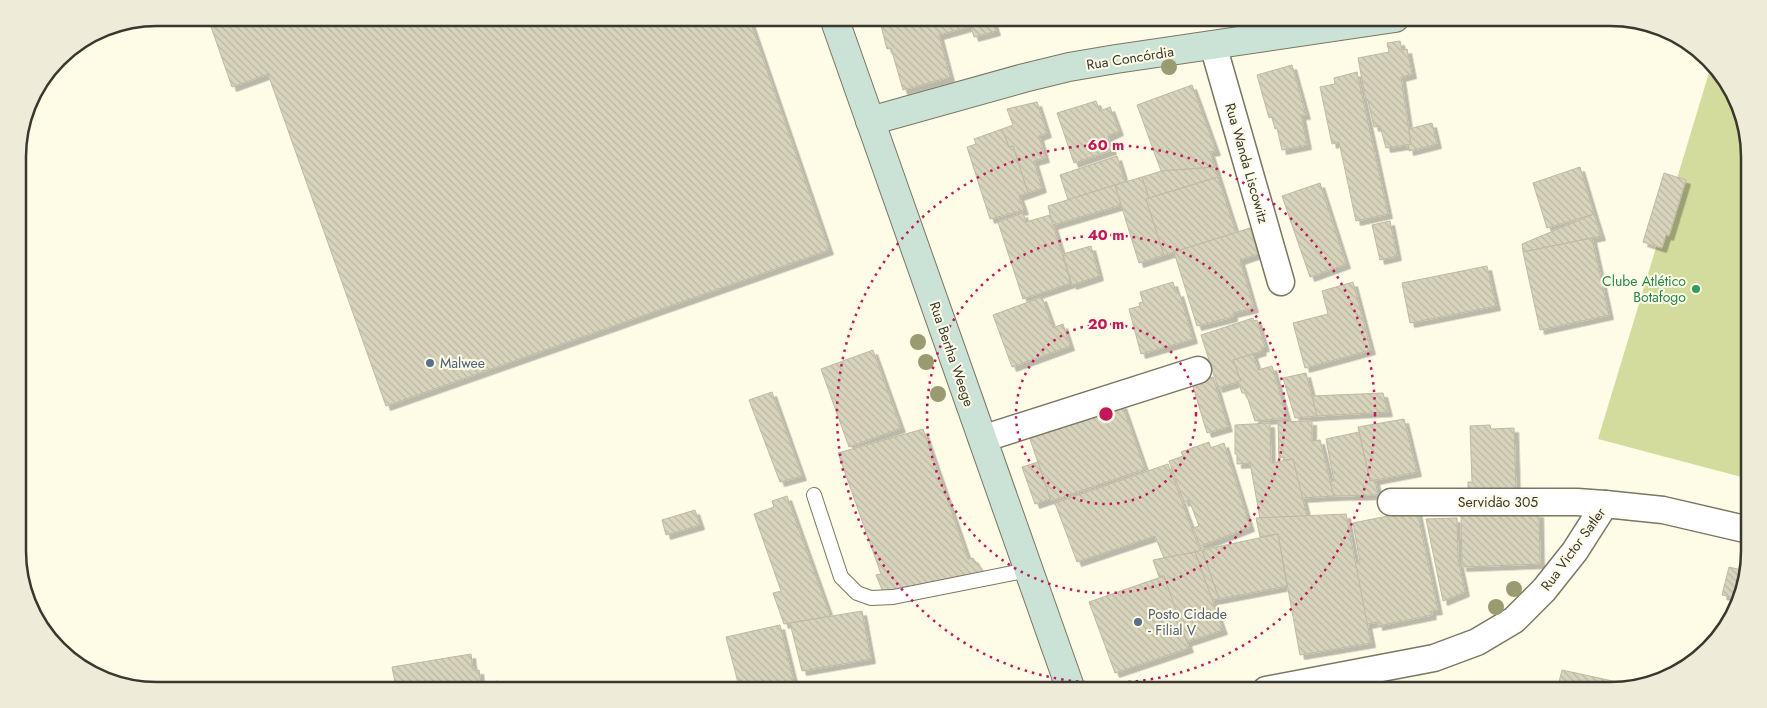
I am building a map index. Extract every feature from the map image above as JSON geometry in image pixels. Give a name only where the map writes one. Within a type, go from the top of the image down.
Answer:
[{"type":"main road","name":"Rua Concórdia","points":[[870,121],[1024,78],[1069,68],[1340,26]]},
{"type":"main road","name":"Rua Bertha Weege","points":[[837,27],[1068,681]]},
{"type":"street","name":"Rua Wanda Liscowitz","points":[[1213,45],[1281,282]]},
{"type":"street","points":[[982,439],[1198,370]]},
{"type":"street","name":"Servidão 305","points":[[1391,502],[1605,504]]},
{"type":"street","name":"Rua Victor Satler","points":[[1312,681],[1434,658],[1477,642],[1514,620],[1544,590],[1575,551],[1605,504],[1662,510],[1741,528]]},
{"type":"lane","points":[[814,496],[841,577],[857,593],[871,598],[902,595],[1028,570]]},
{"type":"green space","name":"Clube Atlético Botafogo","points":[[1709,72],[1731,107],[1740,140],[1741,477],[1598,439]]},
{"type":"building","points":[[881,26],[969,26],[939,35],[950,77],[903,90],[891,48],[887,49]]},
{"type":"building","points":[[971,26],[995,26],[996,31],[974,37]]},
{"type":"building","points":[[211,27],[752,27],[829,250],[386,406],[268,74],[232,87]]},
{"type":"building","points":[[1400,41],[1402,50],[1407,49],[1412,74],[1401,77],[1411,144],[1386,148],[1380,126],[1374,127],[1368,101],[1366,101],[1358,58],[1389,52],[1387,43]]},
{"type":"building","points":[[1292,65],[1306,115],[1301,115],[1307,145],[1282,150],[1277,128],[1275,129],[1272,117],[1269,118],[1257,75]]},
{"type":"building","points":[[1357,72],[1388,214],[1356,221],[1339,142],[1332,144],[1320,87],[1335,84],[1334,78]]},
{"type":"building","points":[[1192,85],[1216,151],[1210,152],[1215,167],[1161,171],[1137,105]]},
{"type":"building","points":[[1096,101],[1100,111],[1110,107],[1119,131],[1108,136],[1112,150],[1074,163],[1057,113]]},
{"type":"building","points":[[1037,102],[1047,133],[1039,136],[1045,158],[1034,161],[1042,188],[1028,193],[1013,146],[1009,147],[1002,129],[1013,125],[1007,109]]},
{"type":"building","points":[[1432,123],[1437,144],[1409,151],[1408,145],[1411,144],[1409,129]]},
{"type":"building","points":[[1002,129],[1009,147],[1013,146],[1028,193],[1019,196],[1024,210],[990,219],[967,147],[976,144],[974,139]]},
{"type":"building","points":[[1117,156],[1125,182],[1068,200],[1060,175]]},
{"type":"building","points":[[1215,167],[1218,177],[1149,198],[1142,177],[1162,171]]},
{"type":"building","points":[[1580,167],[1594,214],[1547,228],[1533,183]]},
{"type":"building","points":[[1664,173],[1686,180],[1669,236],[1666,235],[1662,248],[1643,242]]},
{"type":"building","points":[[1142,177],[1149,198],[1146,199],[1164,255],[1139,263],[1115,185]]},
{"type":"building","points":[[1218,177],[1236,233],[1164,255],[1146,199]]},
{"type":"building","points":[[1320,183],[1346,264],[1310,277],[1282,196]]},
{"type":"building","points":[[1115,185],[1121,205],[1053,225],[1048,206]]},
{"type":"building","points":[[1023,213],[1026,222],[1050,215],[1071,283],[1023,299],[998,222]]},
{"type":"building","points":[[1594,214],[1601,236],[1523,252],[1522,244]]},
{"type":"building","points":[[1390,221],[1397,256],[1380,260],[1372,225]]},
{"type":"building","points":[[1250,228],[1258,254],[1240,260],[1254,308],[1233,313],[1233,317],[1197,326],[1174,252]]},
{"type":"building","points":[[1592,238],[1609,315],[1540,330],[1523,252]]},
{"type":"building","points":[[1091,246],[1099,276],[1072,285],[1063,254]]},
{"type":"building","points":[[1487,266],[1496,306],[1410,323],[1402,283]]},
{"type":"building","points":[[1173,282],[1176,293],[1179,292],[1193,339],[1141,354],[1129,309],[1140,306],[1139,303],[1143,302],[1140,292]]},
{"type":"building","points":[[1353,282],[1371,350],[1305,368],[1293,323],[1328,314],[1322,291]]},
{"type":"building","points":[[1042,297],[1053,328],[1063,324],[1070,346],[1012,367],[993,315]]},
{"type":"building","points":[[1253,318],[1254,321],[1257,320],[1265,347],[1261,348],[1262,351],[1233,360],[1241,381],[1218,388],[1201,335]]},
{"type":"building","points":[[873,350],[901,428],[849,447],[821,369]]},
{"type":"building","points":[[1253,354],[1258,370],[1272,366],[1287,418],[1255,421],[1246,393],[1242,393],[1238,381],[1241,381],[1233,360]]},
{"type":"building","points":[[1306,373],[1317,416],[1295,418],[1283,378]]},
{"type":"building","points":[[1213,377],[1228,427],[1207,433],[1192,383]]},
{"type":"building","points":[[772,392],[802,476],[780,482],[749,400]]},
{"type":"building","points":[[1383,393],[1388,412],[1317,416],[1312,396]]},
{"type":"building","points":[[1122,404],[1145,469],[1051,501],[1029,436]]},
{"type":"building","points":[[1404,419],[1417,472],[1370,481],[1358,427]]},
{"type":"building","points":[[1312,421],[1312,441],[1320,440],[1334,496],[1301,498],[1293,459],[1285,460],[1284,457],[1279,458],[1278,422]]},
{"type":"building","points":[[1270,423],[1271,463],[1293,459],[1307,516],[1260,518],[1250,463],[1237,464],[1235,425]]},
{"type":"building","points":[[1490,425],[1491,429],[1514,428],[1516,491],[1468,492],[1468,482],[1472,482],[1470,426]]},
{"type":"building","points":[[923,429],[968,559],[973,558],[984,574],[883,592],[876,575],[881,574],[838,453]]},
{"type":"building","points":[[1359,432],[1370,481],[1375,480],[1378,495],[1334,496],[1330,482],[1334,481],[1326,439]]},
{"type":"building","points":[[1209,442],[1211,448],[1224,443],[1250,527],[1200,546],[1193,528],[1199,526],[1189,500],[1184,502],[1169,461],[1183,456],[1181,452]]},
{"type":"building","points":[[1038,462],[1050,499],[1035,504],[1022,467]]},
{"type":"building","points":[[1168,464],[1200,551],[1164,558],[1155,536],[1077,562],[1055,503]]},
{"type":"building","points":[[787,496],[830,616],[784,624],[773,593],[781,591],[754,514],[774,507],[772,501]]},
{"type":"building","points":[[695,510],[700,525],[666,535],[662,520]]},
{"type":"building","points":[[1417,510],[1438,610],[1431,611],[1432,615],[1378,626],[1378,622],[1367,624],[1355,563],[1360,562],[1353,523]]},
{"type":"building","points":[[1539,513],[1540,564],[1462,567],[1461,514]]},
{"type":"building","points":[[1346,514],[1371,643],[1300,655],[1278,534],[1260,537],[1256,518]]},
{"type":"building","points":[[1457,518],[1458,559],[1465,592],[1443,601],[1426,519]]},
{"type":"building","points":[[1278,534],[1287,586],[1219,599],[1202,550]]},
{"type":"building","points":[[1202,550],[1219,599],[1212,600],[1195,552]]},
{"type":"building","points":[[1195,552],[1223,630],[1186,642],[1164,576],[1159,577],[1153,560]]},
{"type":"building","points":[[1729,567],[1740,570],[1732,597],[1722,595]]},
{"type":"building","name":"Posto Cidade - Filial V","points":[[1164,576],[1189,648],[1115,673],[1089,602]]},
{"type":"building","points":[[862,611],[871,659],[802,671],[790,623]]},
{"type":"building","points":[[780,625],[794,682],[738,682],[726,637]]},
{"type":"building","points":[[471,654],[473,670],[479,670],[481,682],[395,682],[392,667]]},
{"type":"building","points":[[1562,670],[1613,681],[1559,681]]},
{"type":"place","name":"Clube Atlético Botafogo","points":[[1696,289]]},
{"type":"place","name":"Malwee","points":[[430,363]]},
{"type":"place","name":"Posto Cidade - Filial V","points":[[1138,622]]}]
